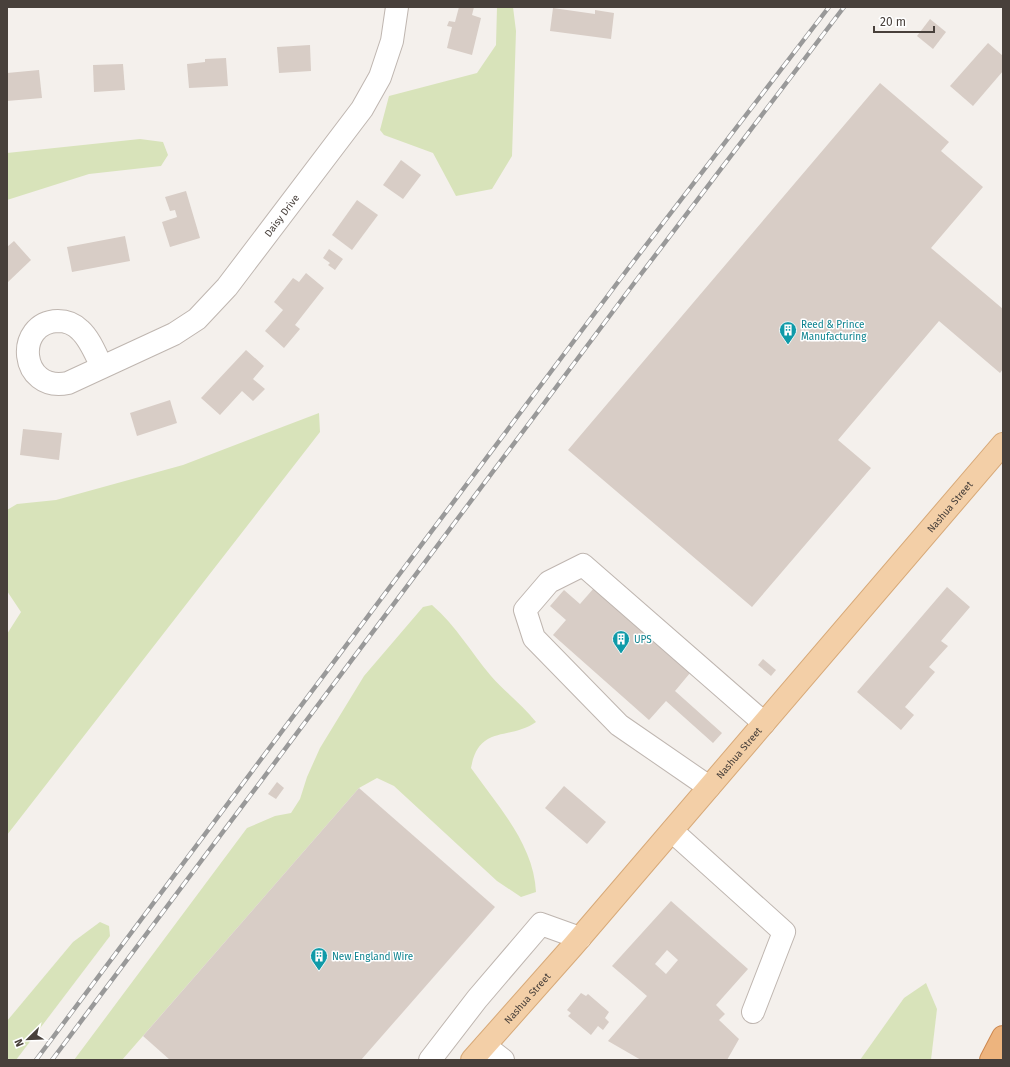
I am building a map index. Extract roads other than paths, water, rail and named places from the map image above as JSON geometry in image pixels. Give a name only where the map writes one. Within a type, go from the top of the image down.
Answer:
[{"type":"highway","points":[[991,1060],[1003,1037]]},
{"type":"main road","name":"Nashua Street","points":[[479,1053],[580,938],[1003,444]]},
{"type":"street","name":"Daisy Drive","points":[[102,367],[174,334],[197,319],[228,287],[362,109],[380,77],[392,41],[397,7]]},
{"type":"street","points":[[709,787],[619,725],[534,638],[525,610],[544,587],[549,582],[583,565],[764,723]]},
{"type":"street","points":[[672,831],[784,932],[752,1012]]},
{"type":"street","points":[[430,1060],[540,924],[580,938]]},
{"type":"street","points":[[479,1053],[503,1060]]},
{"type":"railway","points":[[36,1060],[627,270],[829,7]]},
{"type":"railway","points":[[52,1060],[638,278],[844,7]]},
{"type":"place","name":"Reed & Prince Manufacturing","points":[[788,345]]},
{"type":"place","name":"UPS","points":[[621,654]]},
{"type":"place","name":"New England Wire","points":[[319,971]]}]
